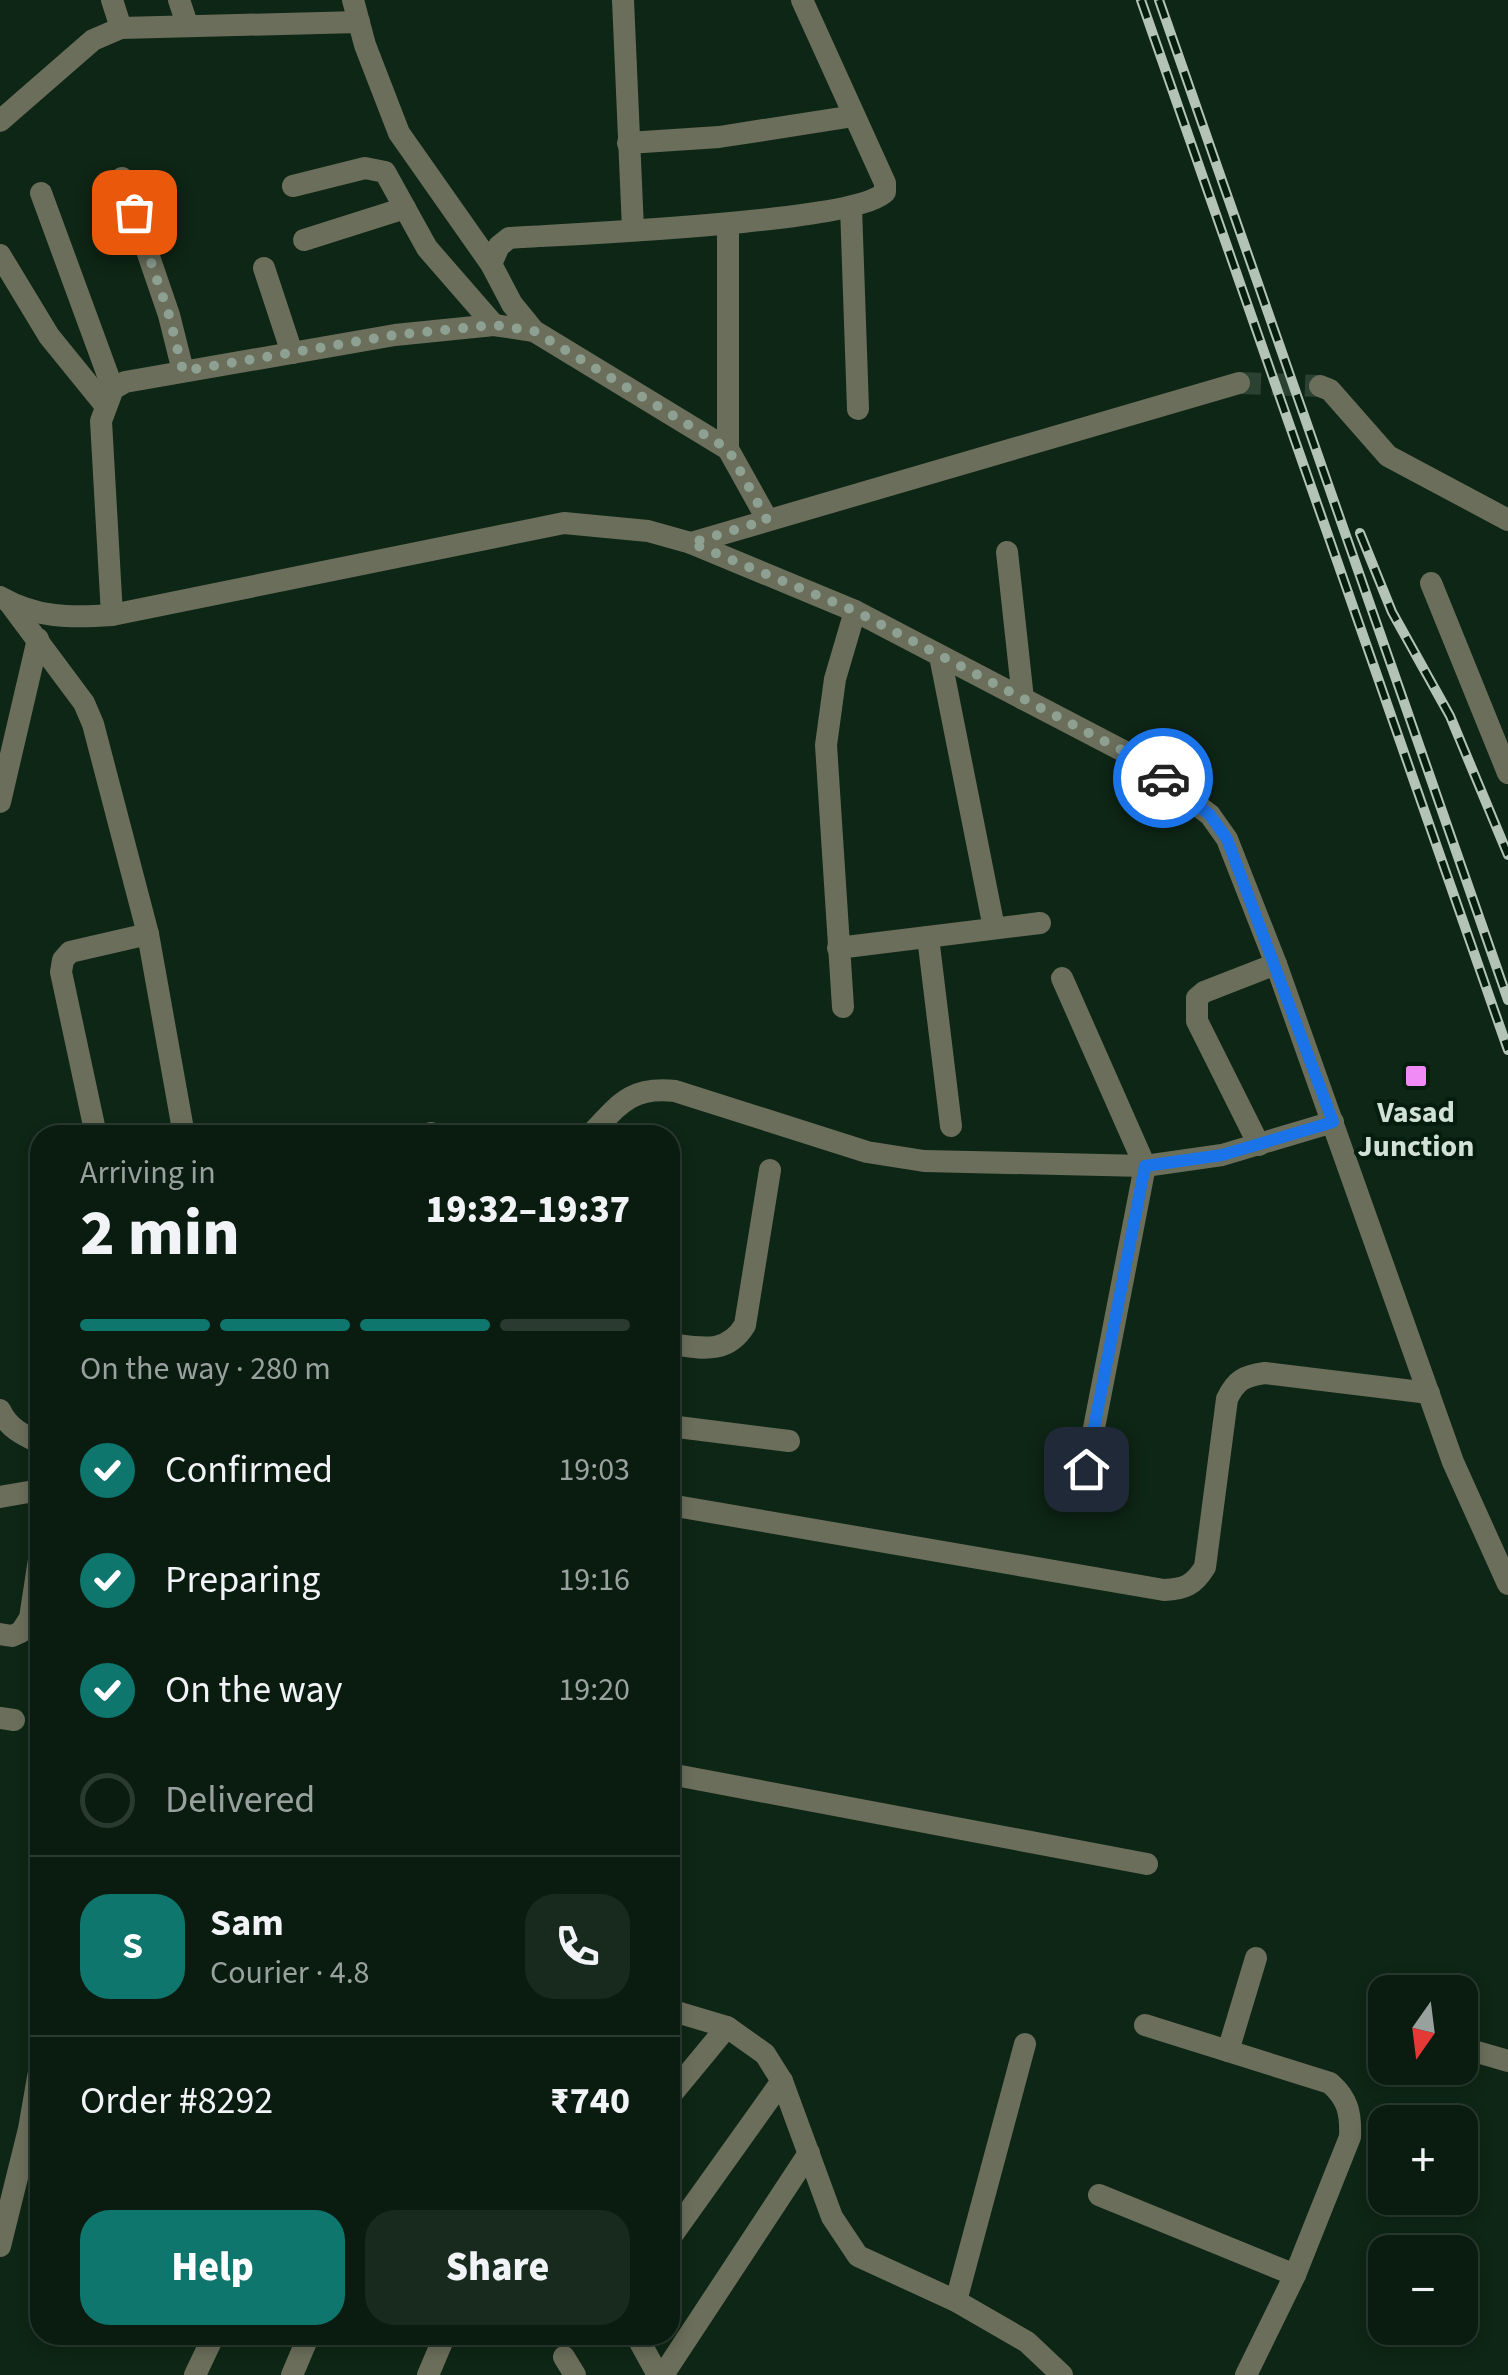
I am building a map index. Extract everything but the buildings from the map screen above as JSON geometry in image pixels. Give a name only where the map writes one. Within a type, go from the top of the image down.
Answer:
[{"type":"street","points":[[112,0],[121,28]]},
{"type":"street","points":[[179,0],[187,24]]},
{"type":"street","points":[[623,0],[633,229]]},
{"type":"street","points":[[491,264],[498,246],[510,238],[728,224],[878,200],[885,192],[885,183],[802,0]]},
{"type":"street","points":[[0,121],[93,40],[121,28],[356,11],[382,94],[399,133],[534,331],[728,449]]},
{"type":"street","points":[[628,142],[718,137],[854,116]]},
{"type":"street","points":[[293,186],[375,168],[385,172],[427,248],[494,325]]},
{"type":"street","points":[[122,178],[169,315],[183,371]]},
{"type":"street","points":[[41,192],[109,397]]},
{"type":"street","points":[[851,207],[858,408]]},
{"type":"street","points":[[304,240],[405,208]]},
{"type":"street","points":[[728,224],[728,449],[767,520]]},
{"type":"street","points":[[0,255],[49,336],[109,397]]},
{"type":"street","points":[[264,268],[292,353]]},
{"type":"street","points":[[112,615],[102,422],[109,397],[125,382],[395,335],[494,325],[534,331]]},
{"type":"street","points":[[691,543],[1239,383]]},
{"type":"street","points":[[1320,386],[1330,390],[1388,456],[1508,520]]},
{"type":"street","points":[[5,600],[42,616],[112,615],[564,523],[648,532],[691,543],[855,611],[1131,755],[1187,794],[1210,815],[1227,839],[1276,964],[1454,1462],[1508,1584]]},
{"type":"street","points":[[1007,552],[1022,699]]},
{"type":"street","points":[[1431,583],[1502,739],[1508,773]]},
{"type":"street","points":[[5,600],[84,702],[92,724],[148,934],[182,1125]]},
{"type":"street","points":[[843,1008],[826,746],[835,678],[855,611]]},
{"type":"street","points":[[0,802],[38,639]]},
{"type":"street","points":[[940,656],[994,928]]},
{"type":"street","points":[[838,948],[1040,923]]},
{"type":"street","points":[[94,1125],[62,972],[64,960],[70,952],[148,934]]},
{"type":"street","points":[[928,937],[952,1126]]},
{"type":"street","points":[[1260,1145],[1197,1021],[1195,1008],[1197,998],[1204,992],[1276,964]]},
{"type":"street","points":[[1062,978],[1145,1166],[1086,1469]]},
{"type":"street","points":[[600,1125],[624,1100],[640,1091],[655,1089],[675,1091],[895,1158],[1145,1166],[1222,1155],[1333,1122]]},
{"type":"street","points":[[680,1345],[713,1349],[738,1336],[746,1324],[770,1170]]},
{"type":"street","points":[[680,1508],[1164,1590],[1183,1589],[1196,1582],[1205,1567],[1226,1399],[1234,1383],[1265,1372],[1428,1392]]},
{"type":"street","points":[[0,1410],[20,1434],[30,1438]]},
{"type":"street","points":[[680,1427],[788,1441]]},
{"type":"street","points":[[0,1497],[30,1492]]},
{"type":"street","points":[[0,1634],[12,1636],[21,1632],[30,1618]]},
{"type":"street","points":[[680,1776],[1147,1864]]},
{"type":"street","points":[[1228,2052],[1256,1958]]},
{"type":"street","points":[[680,2013],[726,2027],[765,2054],[782,2080],[832,2216],[858,2256],[956,2300],[1027,2342],[1062,2375]]},
{"type":"street","points":[[1145,2025],[1330,2083],[1344,2096],[1351,2115],[1350,2137],[1295,2275],[1246,2375]]},
{"type":"street","points":[[680,2084],[726,2027]]},
{"type":"street","points":[[956,2300],[1025,2044]]},
{"type":"street","points":[[1478,2052],[1508,2061]]},
{"type":"street","points":[[680,2224],[782,2080]]},
{"type":"street","points":[[0,2246],[30,2117]]},
{"type":"street","points":[[642,2345],[660,2375],[809,2153]]},
{"type":"street","points":[[1100,2195],[1295,2275]]},
{"type":"street","points":[[195,2375],[209,2345]]},
{"type":"street","points":[[292,2375],[305,2345]]},
{"type":"street","points":[[428,2375],[442,2345]]},
{"type":"tunnel","points":[[1239,383],[1320,386]]},
{"type":"railway","points":[[1141,0],[1508,1050]]},
{"type":"railway","points":[[1159,0],[1508,1000]]},
{"type":"railway","points":[[1360,533],[1392,612],[1450,716],[1508,855]]},
{"type":"way so far","points":[[134,212],[169,315],[183,371],[395,335],[494,325],[534,331],[728,449],[767,520],[691,543],[855,611],[1131,755],[1163,778]]},
{"type":"place","name":"Vasad Junction","points":[[1416,1076]]},
{"type":"route","points":[[1086,1469],[1145,1166],[1222,1155],[1333,1122],[1227,839],[1210,815],[1163,778]]}]
